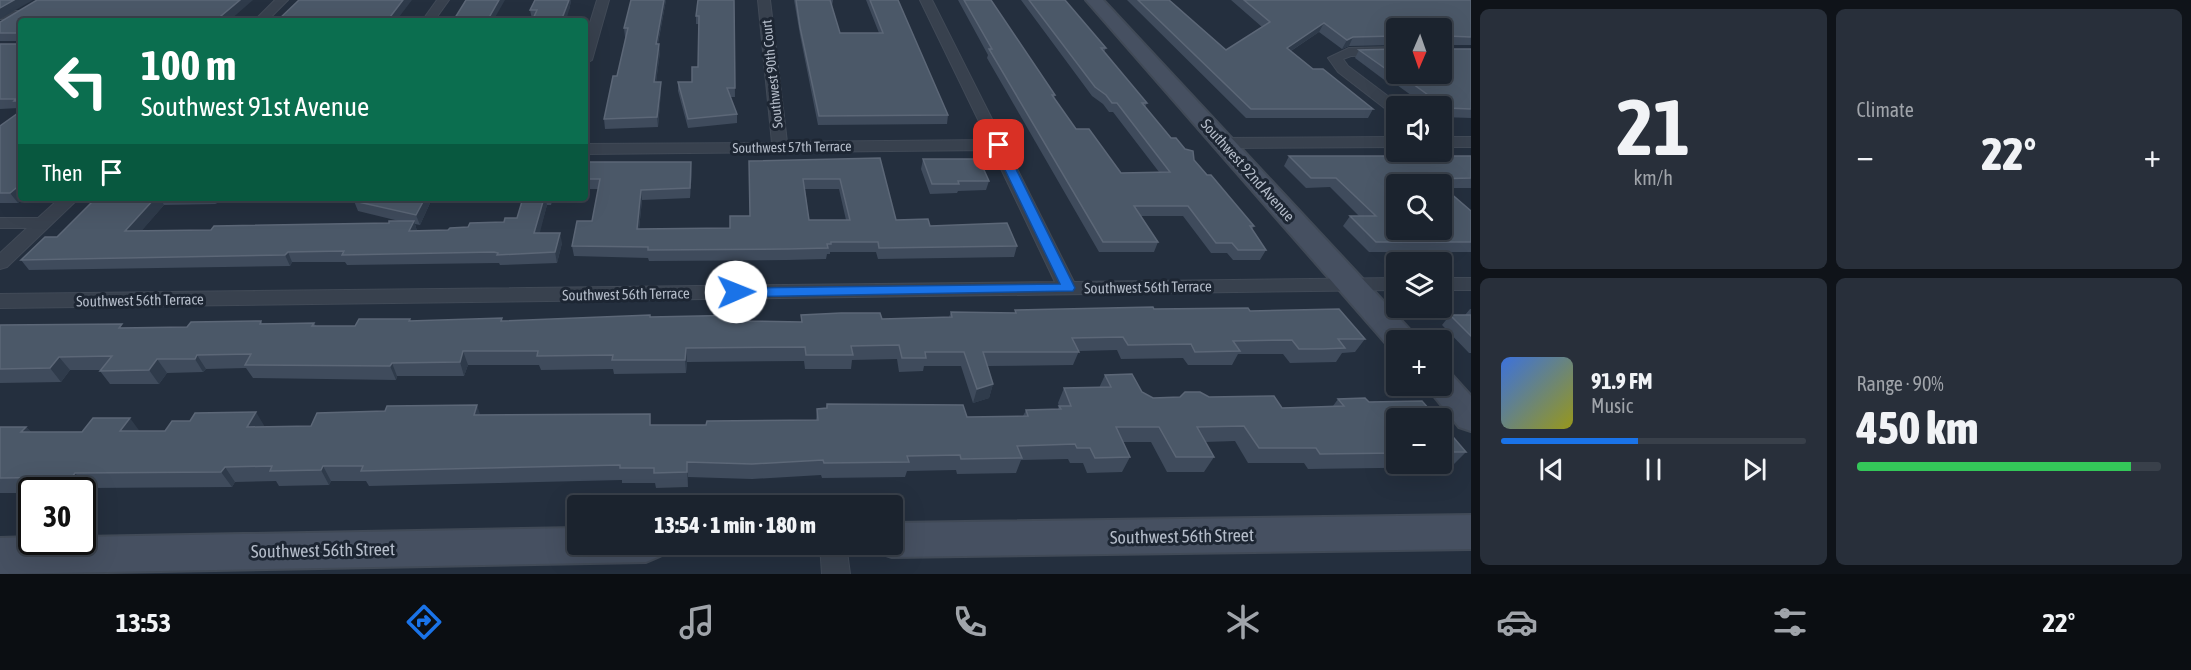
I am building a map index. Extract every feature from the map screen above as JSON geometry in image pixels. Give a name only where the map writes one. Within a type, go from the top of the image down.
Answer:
[{"type":"main road","name":"Southwest 92nd Avenue","points":[[1094,0],[1392,330]]},
{"type":"main road","points":[[1452,396],[1471,418]]},
{"type":"main road","name":"Southwest 56th Street","points":[[903,540],[1471,532]]},
{"type":"main road","name":"Southwest 56th Street","points":[[0,556],[64,564],[567,547]]},
{"type":"street","points":[[263,18],[282,0]]},
{"type":"street","points":[[430,18],[443,0]]},
{"type":"street","points":[[588,50],[603,0]]},
{"type":"street","name":"Southwest 90th Court","points":[[764,0],[780,147]]},
{"type":"street","points":[[926,0],[1068,288]]},
{"type":"street","points":[[0,15],[24,13],[0,27]]},
{"type":"street","points":[[1386,51],[1356,51],[1335,56],[1335,60],[1343,69],[1386,102]]},
{"type":"street","points":[[1223,143],[1386,142]]},
{"type":"street","points":[[1452,142],[1471,142]]},
{"type":"street","name":"Southwest 57th Terrace","points":[[588,149],[999,145]]},
{"type":"street","points":[[0,263],[67,201]]},
{"type":"street","points":[[0,223],[43,223]]},
{"type":"street","name":"Southwest 56th Terrace","points":[[0,302],[1386,284]]},
{"type":"street","points":[[1452,284],[1471,284]]},
{"type":"street","points":[[834,555],[836,574]]},
{"type":"building","points":[[0,0],[14,0],[0,8]]},
{"type":"building","points":[[37,0],[240,0],[219,18],[18,18],[18,101],[0,99],[0,44],[17,44],[17,33],[0,33],[0,22]]},
{"type":"building","points":[[299,0],[403,0],[389,18],[280,18]]},
{"type":"building","points":[[466,0],[499,0],[489,18],[455,18]]},
{"type":"building","points":[[535,0],[569,0],[562,18],[533,18],[537,10],[530,10]]},
{"type":"building","points":[[631,0],[664,0],[656,44],[659,44],[654,82],[661,82],[657,117],[604,119],[613,76],[617,76],[628,28],[624,28]]},
{"type":"building","points":[[698,0],[734,0],[735,88],[727,88],[737,114],[688,119],[678,82],[692,82],[692,67],[698,67],[699,16],[696,16]]},
{"type":"building","points":[[796,0],[830,0],[840,33],[883,33],[870,0],[898,0],[948,115],[819,116]]},
{"type":"building","points":[[964,0],[991,0],[1076,129],[1089,129],[1121,173],[1170,172],[1117,103],[1112,103],[1095,87],[1029,0],[1065,0],[1106,48],[1101,48],[1147,103],[1142,103],[1171,138],[1176,138],[1185,149],[1193,151],[1194,160],[1207,175],[1211,175],[1254,226],[1250,226],[1266,250],[1238,250],[1232,243],[1216,243],[1188,206],[1134,206],[1158,242],[1103,242],[989,49],[992,49]]},
{"type":"building","points":[[1138,0],[1169,0],[1226,50],[1270,22],[1244,0],[1471,0],[1471,37],[1452,36],[1452,18],[1386,18],[1386,36],[1353,37],[1347,40],[1324,23],[1287,48],[1313,69],[1323,69],[1373,109],[1251,109]]},
{"type":"building","points":[[1386,49],[1386,69],[1359,50]]},
{"type":"building","points":[[1452,49],[1471,49],[1471,109],[1452,108],[1452,96],[1430,96],[1413,84],[1452,84]]},
{"type":"building","points":[[18,113],[18,186],[10,193],[0,193],[0,126]]},
{"type":"building","points":[[1289,156],[1386,156],[1386,162],[1452,162],[1452,156],[1471,156],[1471,178],[1452,178],[1452,174],[1386,174],[1386,240],[1452,240],[1452,195],[1471,211],[1471,242],[1376,242],[1350,216],[1376,216],[1336,178],[1311,178]]},
{"type":"building","points":[[880,158],[896,220],[928,219],[930,226],[1007,223],[1017,246],[879,248],[878,242],[831,242],[827,244],[828,248],[648,250],[648,247],[572,246],[577,221],[592,221],[600,179],[588,179],[588,162],[691,162],[690,188],[641,190],[637,229],[730,228],[730,216],[750,216],[749,161]],"holes":[[[803,179],[840,179],[850,220],[809,220]]]},
{"type":"building","points":[[923,159],[979,159],[989,181],[932,184]]},
{"type":"building","points":[[93,201],[152,201],[125,231],[211,230],[214,226],[414,221],[409,231],[448,230],[468,227],[470,223],[504,222],[505,218],[517,218],[522,201],[543,201],[534,233],[560,233],[555,252],[497,255],[498,253],[494,252],[342,255],[344,251],[288,252],[285,255],[21,260],[45,237],[57,237]]},
{"type":"building","points":[[354,201],[423,201],[416,215]]},
{"type":"building","points":[[1153,307],[1154,309],[1248,308],[1250,311],[1339,309],[1365,339],[1338,339],[1345,348],[1322,349],[1299,349],[1292,340],[1233,341],[1240,351],[1195,352],[1191,344],[1128,345],[1123,337],[1072,338],[1079,352],[983,352],[993,384],[977,389],[964,352],[925,352],[926,358],[902,358],[899,345],[851,346],[853,355],[806,355],[805,347],[686,348],[685,360],[612,360],[613,355],[537,356],[538,351],[463,351],[460,362],[392,363],[390,366],[245,365],[251,354],[197,355],[195,359],[157,359],[149,370],[100,371],[112,356],[59,357],[50,368],[0,369],[0,325],[122,324],[119,328],[187,327],[191,322],[261,321],[260,324],[314,323],[312,326],[355,326],[359,319],[410,319],[409,321],[502,318],[501,321],[650,315],[650,317],[746,315],[746,321],[802,322],[801,315],[841,313],[880,313],[882,319],[952,317],[951,312],[1016,313],[1015,310]]},
{"type":"building","points":[[1452,315],[1471,315],[1471,336],[1452,317]]},
{"type":"building","points":[[1132,374],[1142,392],[1153,398],[1180,397],[1185,392],[1200,392],[1209,397],[1274,396],[1282,408],[1344,406],[1338,399],[1365,398],[1369,402],[1422,401],[1428,408],[1386,408],[1386,453],[1320,454],[1316,448],[1259,448],[1244,426],[1197,427],[1214,457],[1176,457],[1159,427],[1116,427],[1130,457],[1095,458],[1090,448],[1077,448],[1075,444],[1017,446],[1022,458],[961,459],[960,455],[907,456],[909,462],[824,463],[823,460],[752,464],[687,462],[687,472],[654,473],[654,468],[620,468],[620,465],[361,471],[363,466],[323,466],[321,470],[270,471],[272,466],[225,467],[221,472],[75,473],[72,477],[0,478],[0,427],[26,427],[21,432],[82,432],[93,418],[130,418],[120,431],[165,431],[172,421],[190,421],[195,413],[256,412],[247,427],[311,426],[317,413],[385,411],[387,406],[477,405],[474,415],[650,414],[650,425],[706,425],[707,421],[818,420],[817,409],[827,408],[827,404],[963,405],[967,417],[1028,416],[1026,410],[1061,409],[1059,406],[1071,406],[1064,388],[1111,387],[1105,375]]},
{"type":"building","points":[[1452,436],[1466,452],[1452,452]]},
{"type":"route","points":[[736,292],[1068,288],[999,145]]}]
